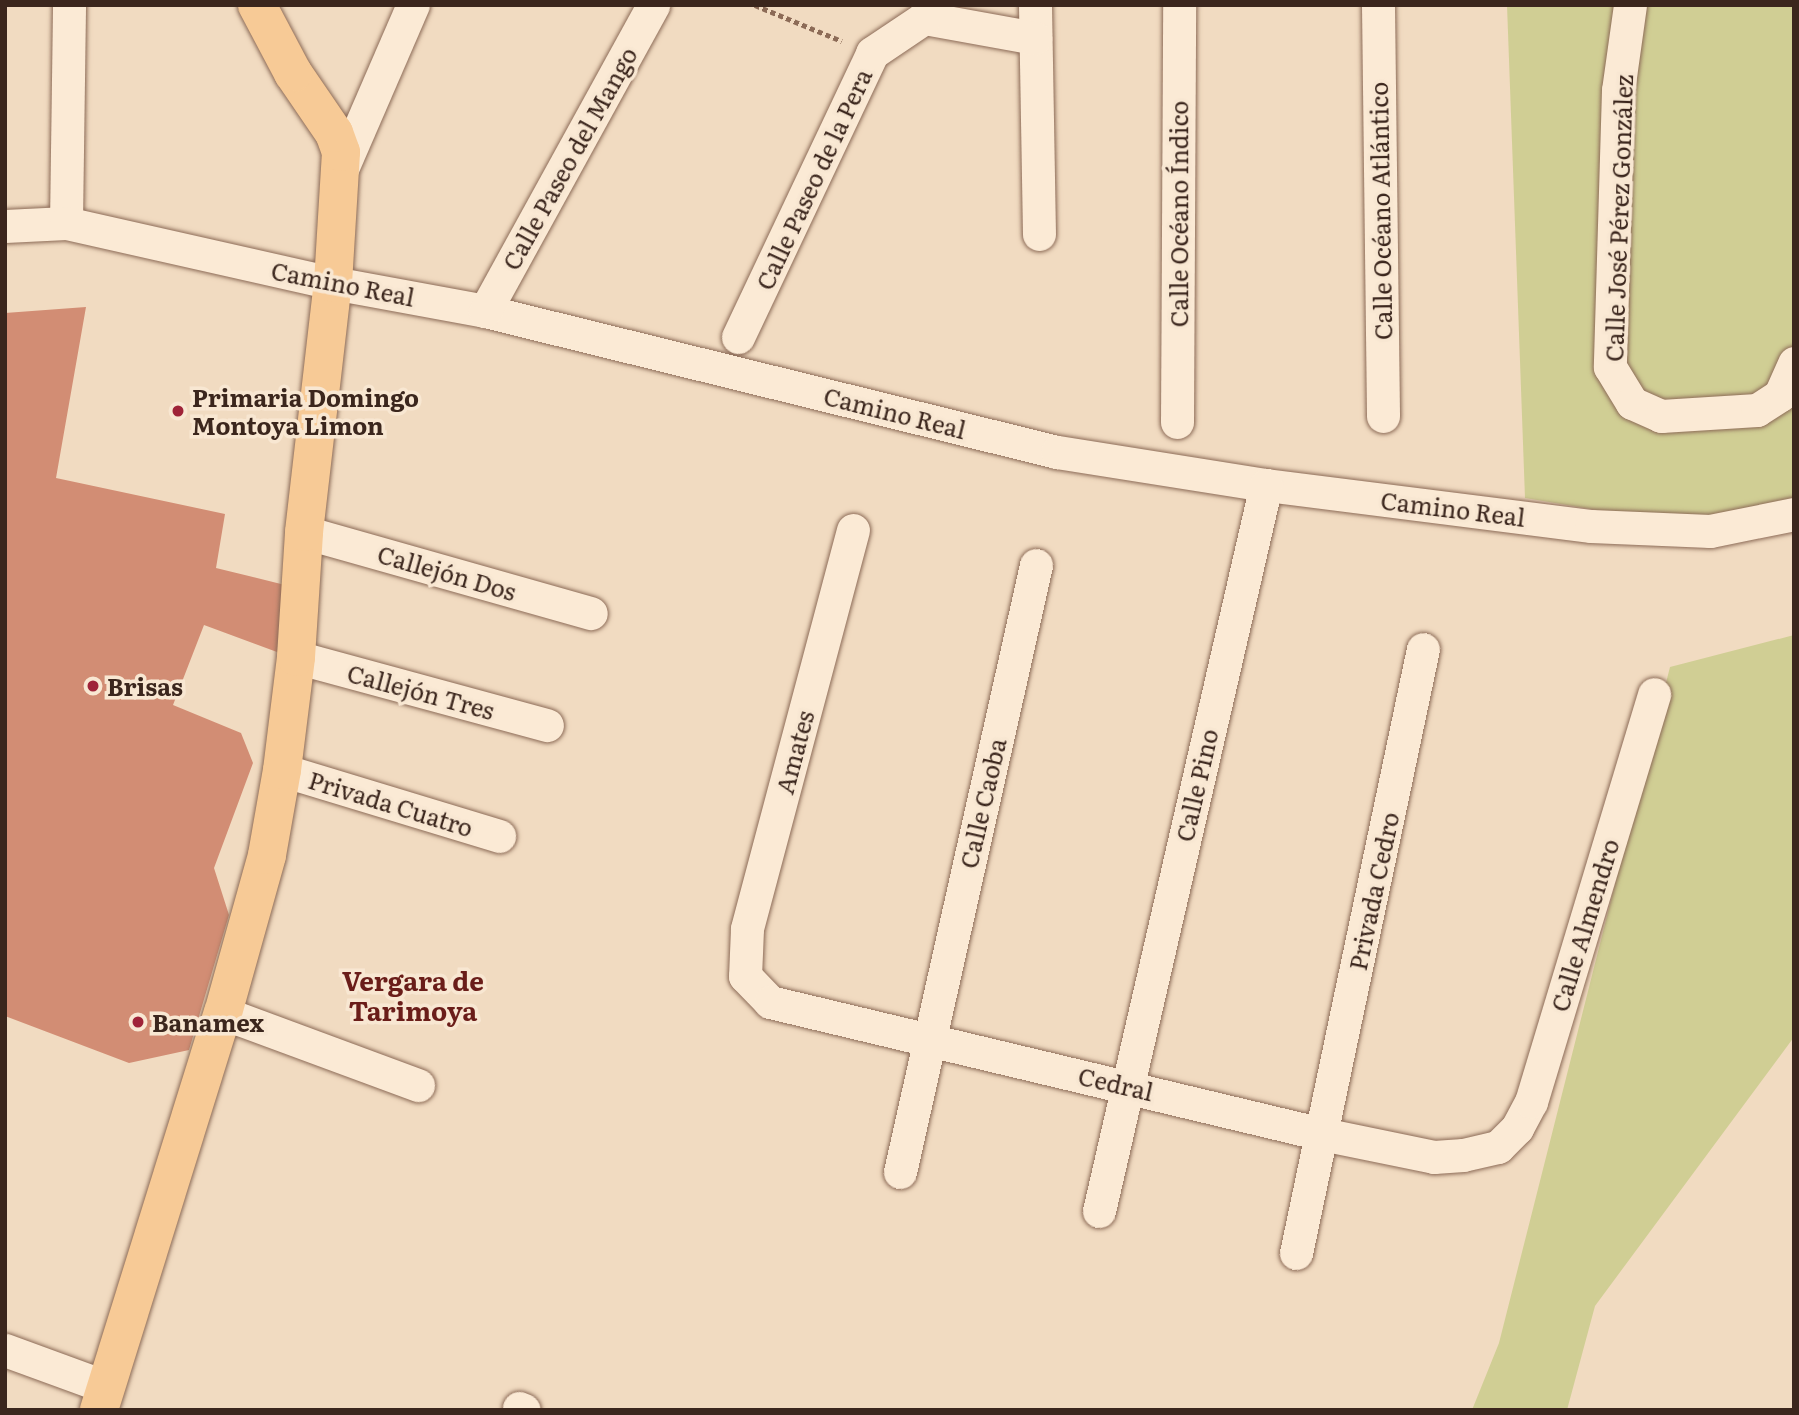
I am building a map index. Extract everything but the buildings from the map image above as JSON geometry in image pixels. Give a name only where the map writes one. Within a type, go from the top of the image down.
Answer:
[{"type":"main road","points":[[102,1399],[223,1013],[267,855],[282,769],[296,657],[304,532],[333,283],[341,152],[334,133],[293,72],[257,5]]},
{"type":"street","points":[[66,223],[69,5]]},
{"type":"street","points":[[341,171],[413,5]]},
{"type":"street","name":"Calle Paseo del Mango","points":[[485,311],[653,5]]},
{"type":"street","points":[[1035,5],[1039,234]]},
{"type":"street","name":"Calle Océano Índico","points":[[1177,422],[1179,5]]},
{"type":"street","name":"Calle Océano Atlántico","points":[[1378,5],[1383,416]]},
{"type":"street","name":"Calle José Pérez González","points":[[1630,5],[1618,90],[1610,368],[1632,403],[1661,416],[1757,410],[1780,395],[1794,363]]},
{"type":"street","points":[[928,12],[1035,38]]},
{"type":"street","name":"Calle Paseo de la Pera","points":[[738,337],[872,53],[928,12]]},
{"type":"street","name":"Camino Real","points":[[5,226],[66,223],[333,283],[485,311],[1057,452],[1266,485],[1591,526],[1710,531],[1794,514]]},
{"type":"street","name":"Calle Pino","points":[[1099,1211],[1126,1084],[1266,485]]},
{"type":"street","name":"Amates","points":[[745,976],[747,929],[853,530]]},
{"type":"street","name":"Callejón Dos","points":[[304,532],[591,613]]},
{"type":"street","name":"Calle Caoba","points":[[900,1172],[1035,565]]},
{"type":"street","name":"Privada Cedro","points":[[1296,1253],[1423,649]]},
{"type":"street","name":"Callejón Tres","points":[[296,657],[547,725]]},
{"type":"street","name":"Calle Almendro","points":[[1498,1147],[1517,1128],[1531,1102],[1654,694]]},
{"type":"street","name":"Privada Cuatro","points":[[282,769],[499,836]]},
{"type":"street","name":"Cedral","points":[[745,976],[770,1002],[929,1041],[1126,1084],[1322,1134],[1434,1157],[1464,1155],[1498,1147]]},
{"type":"street","points":[[223,1013],[418,1085]]},
{"type":"street","points":[[5,1350],[102,1399]]},
{"type":"path","points":[[755,5],[872,53]]},
{"type":"shaded area","points":[[1507,5],[1794,5],[1794,503],[1704,528],[1525,498]]},
{"type":"shaded area","points":[[1794,635],[1794,1037],[1595,1306],[1567,1410],[1472,1410],[1499,1343],[1670,667]]},
{"type":"place","name":"Primaria Domingo Montoya Limon","points":[[178,411]]},
{"type":"place","name":"Brisas","points":[[93,686]]},
{"type":"place","name":"Banamex","points":[[138,1022]]},
{"type":"district","name":"Vergara de Tarimoya","points":[[413,995]]}]
